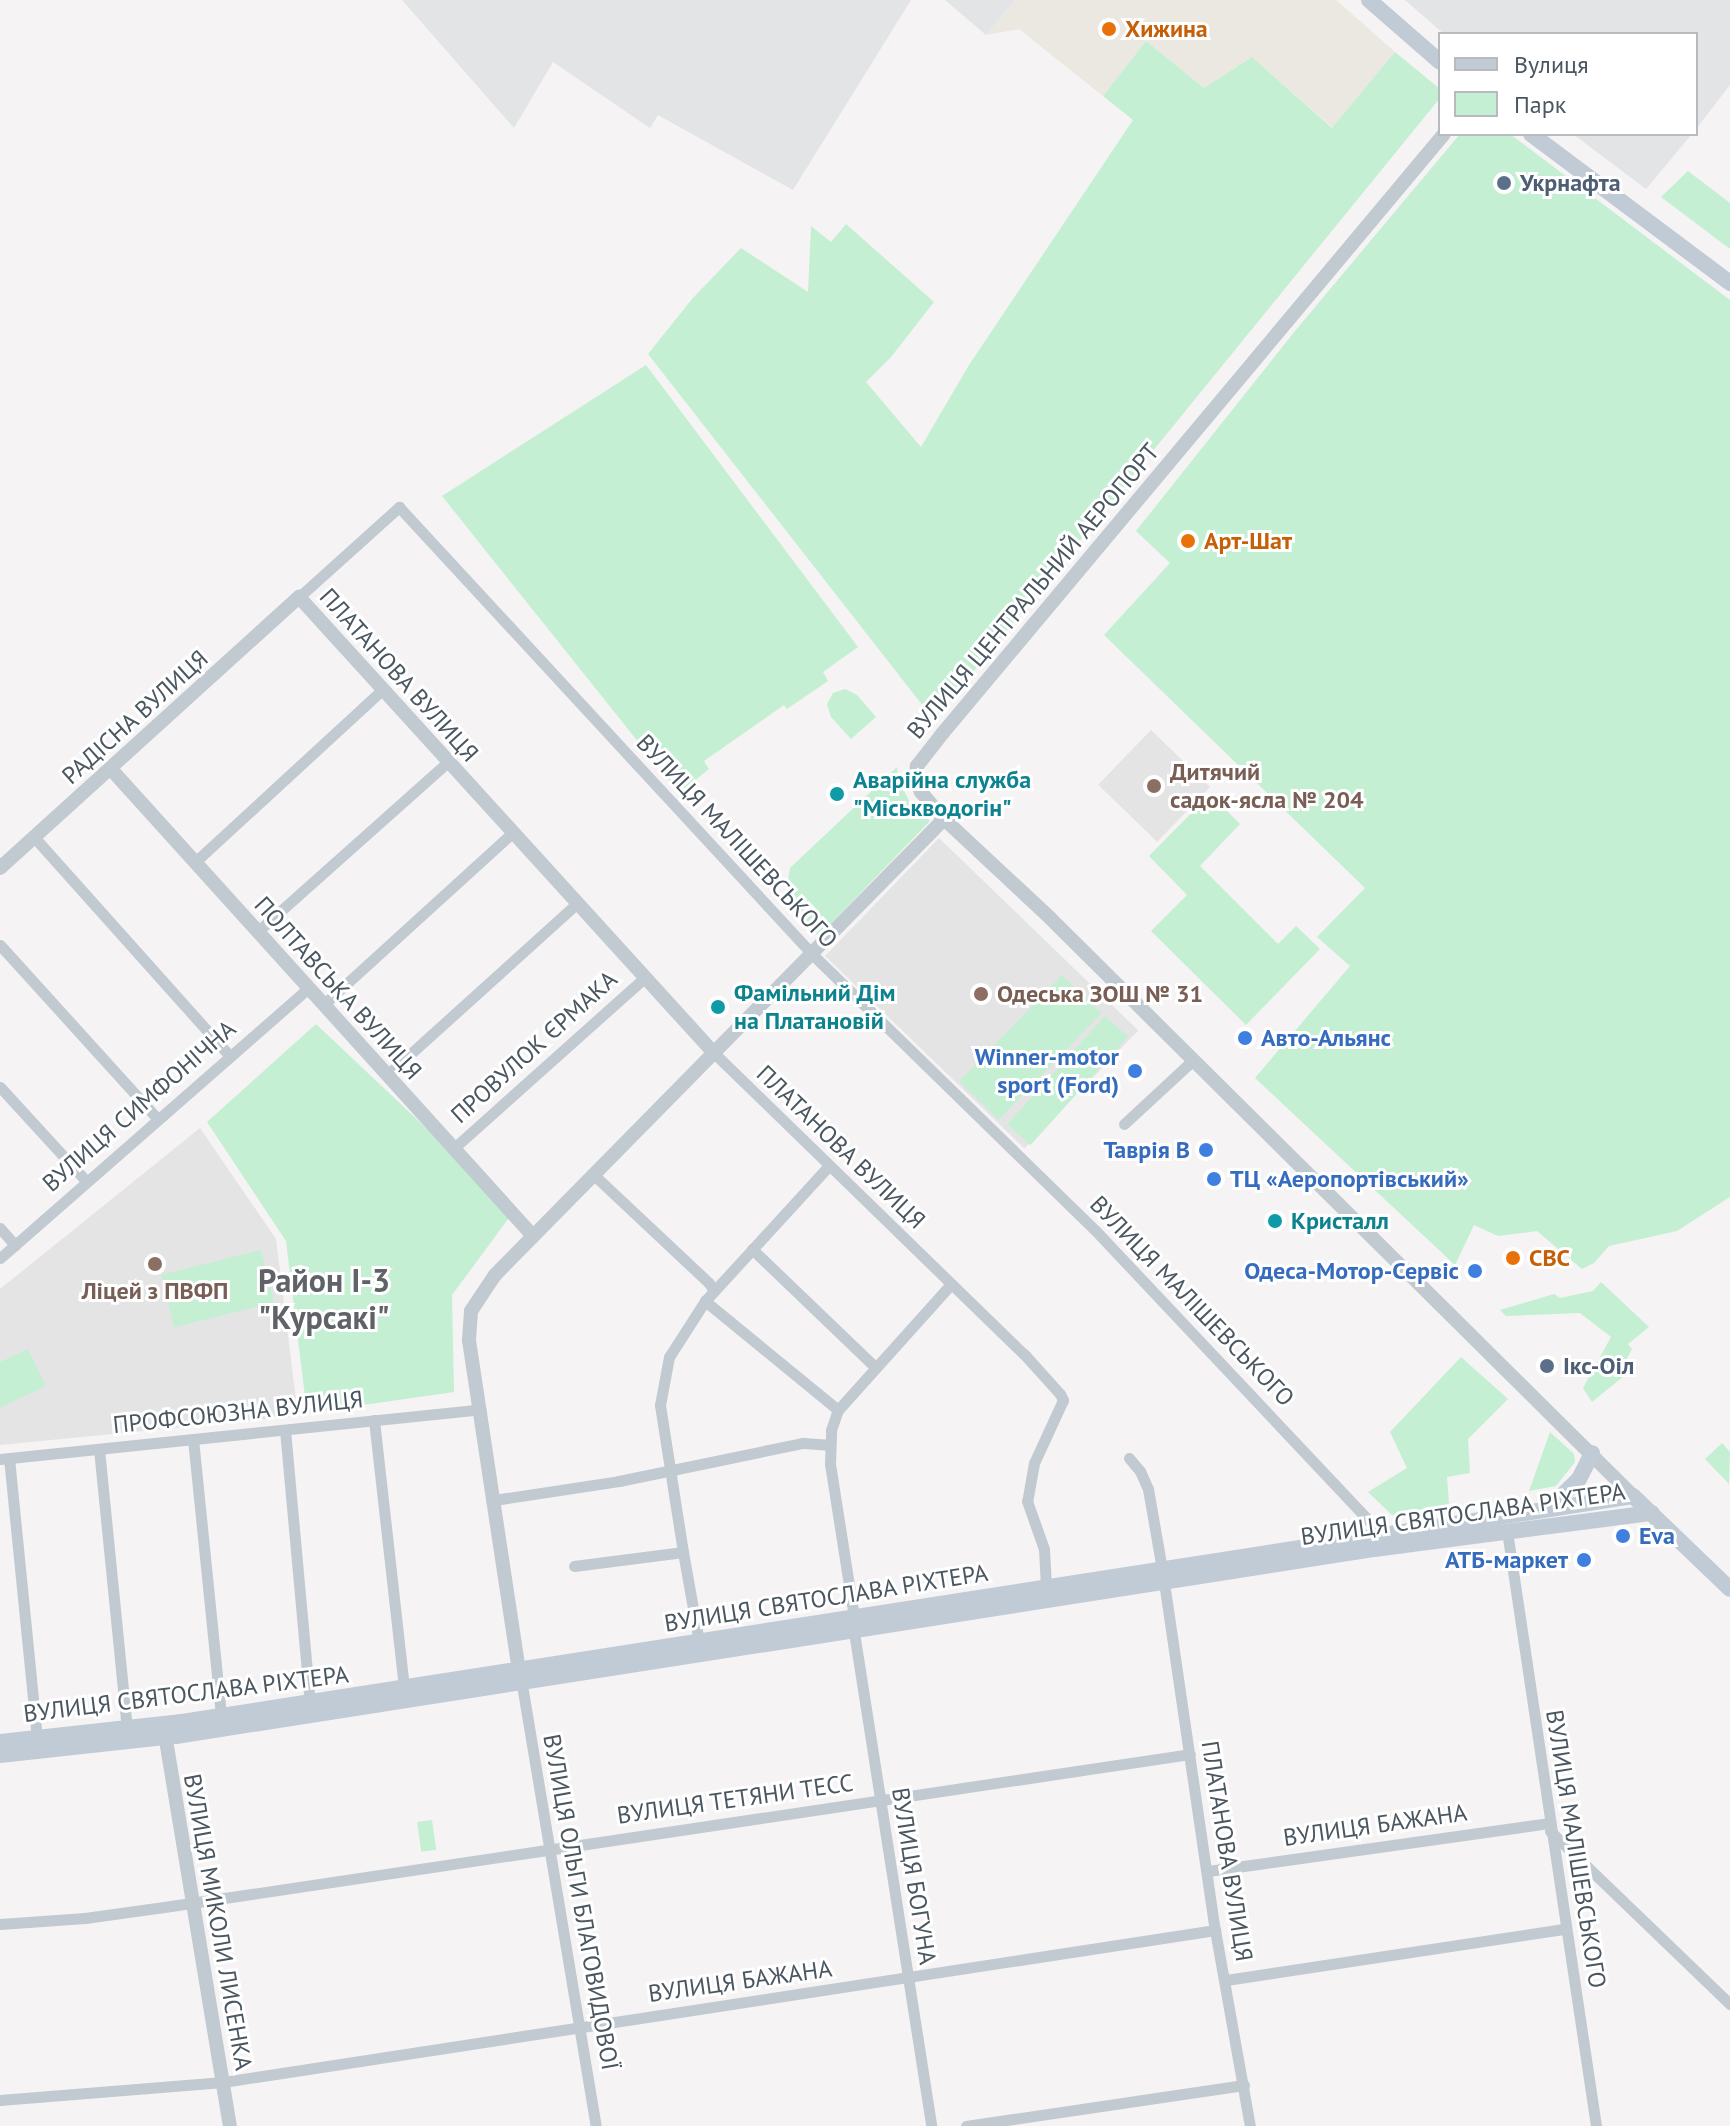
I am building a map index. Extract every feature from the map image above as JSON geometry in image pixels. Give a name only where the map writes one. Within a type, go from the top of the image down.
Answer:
[{"type":"main road","points":[[1369,0],[1438,60]]},
{"type":"main road","points":[[1534,136],[1730,283]]},
{"type":"main road","points":[[1550,1507],[1579,1479],[1592,1453]]},
{"type":"main road","name":"ВУЛИЦЯ СВЯТОСЛАВА РІХТЕРА","points":[[0,1742],[127,1728],[164,1731],[221,1716],[404,1688],[520,1678],[699,1642],[854,1625],[1046,1587],[1163,1576],[1381,1533],[1633,1496],[1730,1589]]},
{"type":"main road","name":"ВУЛИЦЯ СВЯТОСЛАВА РІХТЕРА","points":[[0,1755],[520,1678],[1163,1576],[1652,1513]]},
{"type":"street","name":"ВУЛИЦЯ ЦЕНТРАЛЬНИЙ АЕРОПОРТ","points":[[1442,136],[917,766],[915,778],[921,792],[944,819],[1003,872],[1633,1496]]},
{"type":"street","name":"ВУЛИЦЯ МАЛІШЕВСЬКОГО","points":[[299,597],[399,507],[812,954],[1095,1230],[1381,1533]]},
{"type":"street","name":"ПЛАТАНОВА ВУЛИЦЯ","points":[[299,597],[714,1053],[1024,1354],[1063,1400],[1034,1463],[1027,1501],[1044,1549],[1046,1587]]},
{"type":"street","name":"РАДІСНА ВУЛИЦЯ","points":[[0,868],[299,597]]},
{"type":"street","points":[[195,862],[382,690]]},
{"type":"street","points":[[257,932],[448,762]]},
{"type":"street","name":"ПОЛТАВСЬКА ВУЛИЦЯ","points":[[110,768],[533,1236]]},
{"type":"street","name":"ВУЛИЦЯ ОЛЬГИ БЛАГОВИДОВОЇ","points":[[596,2126],[520,1678],[469,1340],[471,1311],[495,1275],[944,819]]},
{"type":"street","points":[[323,1005],[512,833]]},
{"type":"street","points":[[34,837],[230,1056]]},
{"type":"street","points":[[387,1075],[576,904]]},
{"type":"street","points":[[0,945],[158,1119]]},
{"type":"street","name":"ПРОВУЛОК ЄРМАКА","points":[[454,1148],[644,978]]},
{"type":"street","name":"ВУЛИЦЯ СИМФОНІЧНА","points":[[0,1258],[308,988]]},
{"type":"street","points":[[1124,1124],[1193,1060]]},
{"type":"street","points":[[0,1087],[86,1181]]},
{"type":"street","points":[[699,1642],[660,1405],[669,1357],[705,1301],[828,1167]]},
{"type":"street","points":[[595,1176],[714,1291]]},
{"type":"street","points":[[0,1228],[15,1245]]},
{"type":"street","points":[[752,1249],[874,1366]]},
{"type":"street","points":[[494,1500],[669,1472],[803,1443],[829,1445],[838,1410],[874,1366],[951,1284]]},
{"type":"street","points":[[705,1301],[838,1410]]},
{"type":"street","name":"ПРОФСОЮЗНА ВУЛИЦЯ","points":[[5,1459],[480,1409]]},
{"type":"street","points":[[374,1420],[404,1688]]},
{"type":"street","points":[[285,1430],[310,1703]]},
{"type":"street","points":[[193,1439],[221,1716]]},
{"type":"street","name":"ВУЛИЦЯ БОГУНА","points":[[829,1445],[931,2126]]},
{"type":"street","points":[[99,1449],[127,1728]]},
{"type":"street","name":"ПЛАТАНОВА ВУЛИЦЯ","points":[[1129,1458],[1140,1471],[1148,1489],[1215,1930],[1250,2126]]},
{"type":"street","points":[[5,1459],[37,1737]]},
{"type":"street","name":"ВУЛИЦЯ МАЛІШЕВСЬКОГО","points":[[1507,1531],[1596,2126]]},
{"type":"street","points":[[574,1566],[683,1552]]},
{"type":"street","name":"ВУЛИЦЯ МИКОЛИ ЛИСЕНКА","points":[[164,1731],[230,2126]]},
{"type":"street","name":"ВУЛИЦЯ ТЕТЯНИ ТЕСС","points":[[0,1924],[85,1918],[1190,1754]]},
{"type":"street","points":[[1549,1827],[1730,2004]]},
{"type":"street","name":"ВУЛИЦЯ БАЖАНА","points":[[1208,1871],[1549,1827]]},
{"type":"street","points":[[1226,1980],[1565,1929]]},
{"type":"street","name":"ВУЛИЦЯ БАЖАНА","points":[[0,2100],[223,2082],[1215,1930]]},
{"type":"street","points":[[966,2126],[1244,2085]]},
{"type":"shaded area","points":[[402,0],[911,0],[793,190],[658,115],[650,128],[553,62],[514,128]]},
{"type":"shaded area","points":[[945,0],[1015,0],[986,35]]},
{"type":"shaded area","points":[[1015,0],[1336,0],[1395,52],[1333,128],[1252,57],[1204,88],[1146,41],[1103,96],[1019,29],[986,35]]},
{"type":"shaded area","points":[[1405,0],[1730,0],[1730,85],[1698,126],[1698,32],[1442,32]]},
{"type":"shaded area","points":[[1576,136],[1690,136],[1646,189]]},
{"type":"shaded area","name":"Дитячий садок-ясла № 204","points":[[1151,730],[1210,787],[1157,842],[1098,785]]},
{"type":"shaded area","name":"Одеська ЗОШ № 31","points":[[939,838],[1138,1030],[1024,1148],[825,956]]},
{"type":"shaded area","name":"Ліцей з ПВФП","points":[[200,1128],[276,1239],[298,1416],[0,1445],[0,1289]]},
{"type":"green space","points":[[1146,41],[1204,88],[1252,57],[1332,128],[1395,52],[1438,87],[1438,100],[934,720],[648,354],[692,299],[741,248],[808,292],[811,226],[831,242],[846,224],[934,302],[891,357],[866,382],[921,447],[969,365],[1133,120],[1103,96]]},
{"type":"green space","points":[[1458,136],[1513,136],[1730,300],[1730,1197],[1677,1231],[1609,1246],[1594,1263],[1582,1269],[1537,1231],[1498,1236],[1474,1225],[1455,1265],[1255,1078],[1350,966],[1317,937],[1365,888],[1104,635],[1170,563],[1136,531],[1295,331]]},
{"type":"green space","points":[[1688,171],[1730,203],[1730,249],[1661,197]]},
{"type":"green space","points":[[646,365],[858,647],[823,672],[828,681],[787,709],[784,705],[704,761],[709,769],[679,793],[442,496]]},
{"type":"green space","points":[[845,689],[857,695],[876,717],[851,739],[831,717],[827,704],[833,693]]},
{"type":"green space","points":[[897,767],[898,778],[908,799],[930,821],[819,936],[785,900],[790,868]]},
{"type":"green space","points":[[1210,794],[1240,824],[1200,866],[1278,944],[1296,926],[1320,949],[1246,1025],[1151,931],[1187,895],[1149,856]]},
{"type":"green space","points":[[1062,975],[1102,1013],[999,1120],[959,1081]]},
{"type":"green space","points":[[1105,1016],[1128,1037],[1030,1145],[1007,1124]]},
{"type":"green space","points":[[316,1024],[514,1211],[452,1295],[454,1392],[307,1413],[286,1241],[207,1122]]},
{"type":"green space","points":[[261,1250],[274,1302],[174,1327],[161,1275]]},
{"type":"green space","points":[[1601,1282],[1649,1327],[1628,1344],[1632,1349],[1624,1364],[1630,1371],[1592,1402],[1583,1388],[1611,1337],[1580,1313],[1506,1316],[1500,1310],[1554,1294],[1560,1298],[1593,1291]]},
{"type":"green space","points":[[28,1349],[46,1386],[0,1408],[0,1362]]},
{"type":"green space","points":[[1461,1357],[1508,1399],[1468,1439],[1470,1473],[1447,1477],[1449,1504],[1392,1515],[1368,1492],[1407,1468],[1390,1432]]},
{"type":"green space","points":[[1550,1432],[1574,1454],[1575,1462],[1556,1486],[1529,1491]]},
{"type":"green space","points":[[1722,1443],[1730,1452],[1729,1484],[1705,1459]]},
{"type":"green space","points":[[432,1820],[436,1850],[421,1852],[417,1822]]},
{"type":"place","name":"Хижина","points":[[1109,29]]},
{"type":"place","name":"Укрнафта","points":[[1504,183]]},
{"type":"place","name":"Арт-Шат","points":[[1188,541]]},
{"type":"place","name":"Дитячий садок-ясла № 204","points":[[1154,786]]},
{"type":"place","name":"Аварійна служба \"Міськводогін\"","points":[[837,794]]},
{"type":"place","name":"Одеська ЗОШ № 31","points":[[981,994]]},
{"type":"place","name":"Фамільний Дім на Платановій","points":[[718,1007]]},
{"type":"place","name":"Авто-Альянс","points":[[1245,1038]]},
{"type":"place","name":"Winner-motor sport (Ford)","points":[[1135,1071]]},
{"type":"place","name":"Таврія В","points":[[1206,1150]]},
{"type":"place","name":"ТЦ «Аеропортівський»","points":[[1214,1179]]},
{"type":"place","name":"Кристалл","points":[[1275,1221]]},
{"type":"place","name":"СВС","points":[[1513,1258]]},
{"type":"place","name":"Ліцей з ПВФП","points":[[155,1264]]},
{"type":"place","name":"Одеса-Мотор-Сервіс","points":[[1475,1271]]},
{"type":"place","name":"Ікс-Оіл","points":[[1547,1366]]},
{"type":"place","name":"Eva","points":[[1623,1536]]},
{"type":"place","name":"АТБ-маркет","points":[[1584,1560]]},
{"type":"district","name":"Район І-3 \"Курсакі\"","points":[[324,1300]]}]
